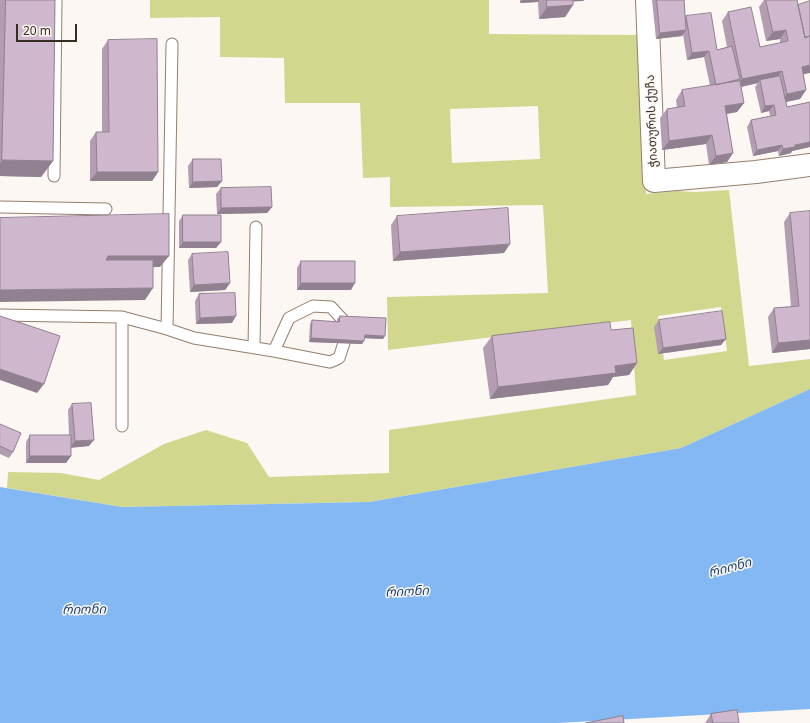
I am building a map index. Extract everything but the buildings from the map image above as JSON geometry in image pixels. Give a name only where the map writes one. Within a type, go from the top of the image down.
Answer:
[{"type":"street","name":"ჭიათურის ქუჩა","points":[[647,0],[654,181],[756,172],[810,164]]},
{"type":"lane","points":[[54,176],[56,0]]},
{"type":"lane","points":[[167,329],[172,44]]},
{"type":"lane","points":[[0,207],[106,209]]},
{"type":"lane","points":[[254,348],[256,228]]},
{"type":"lane","points":[[274,351],[288,318],[313,306],[331,307],[344,320]]},
{"type":"lane","points":[[0,315],[122,317],[194,338],[330,362],[339,358],[344,343]]},
{"type":"lane","points":[[122,317],[122,426]]},
{"type":"green space","points":[[150,0],[489,0],[489,34],[642,35],[646,194],[676,191],[695,192],[729,190],[749,366],[810,359],[810,389],[681,448],[369,502],[122,507],[7,488],[8,472],[61,473],[99,480],[164,444],[206,430],[247,443],[269,477],[389,473],[389,430],[636,395],[631,320],[388,350],[387,297],[548,293],[543,205],[390,207],[390,177],[363,178],[360,103],[285,103],[284,58],[220,57],[220,17],[150,18]],"holes":[[[538,106],[540,159],[452,163],[450,109]],[[721,307],[727,351],[664,360],[658,316]]]},
{"type":"water","name":"რიონი","points":[[810,389],[810,709],[558,723],[0,723],[0,487],[122,507],[369,502],[681,448]]}]
